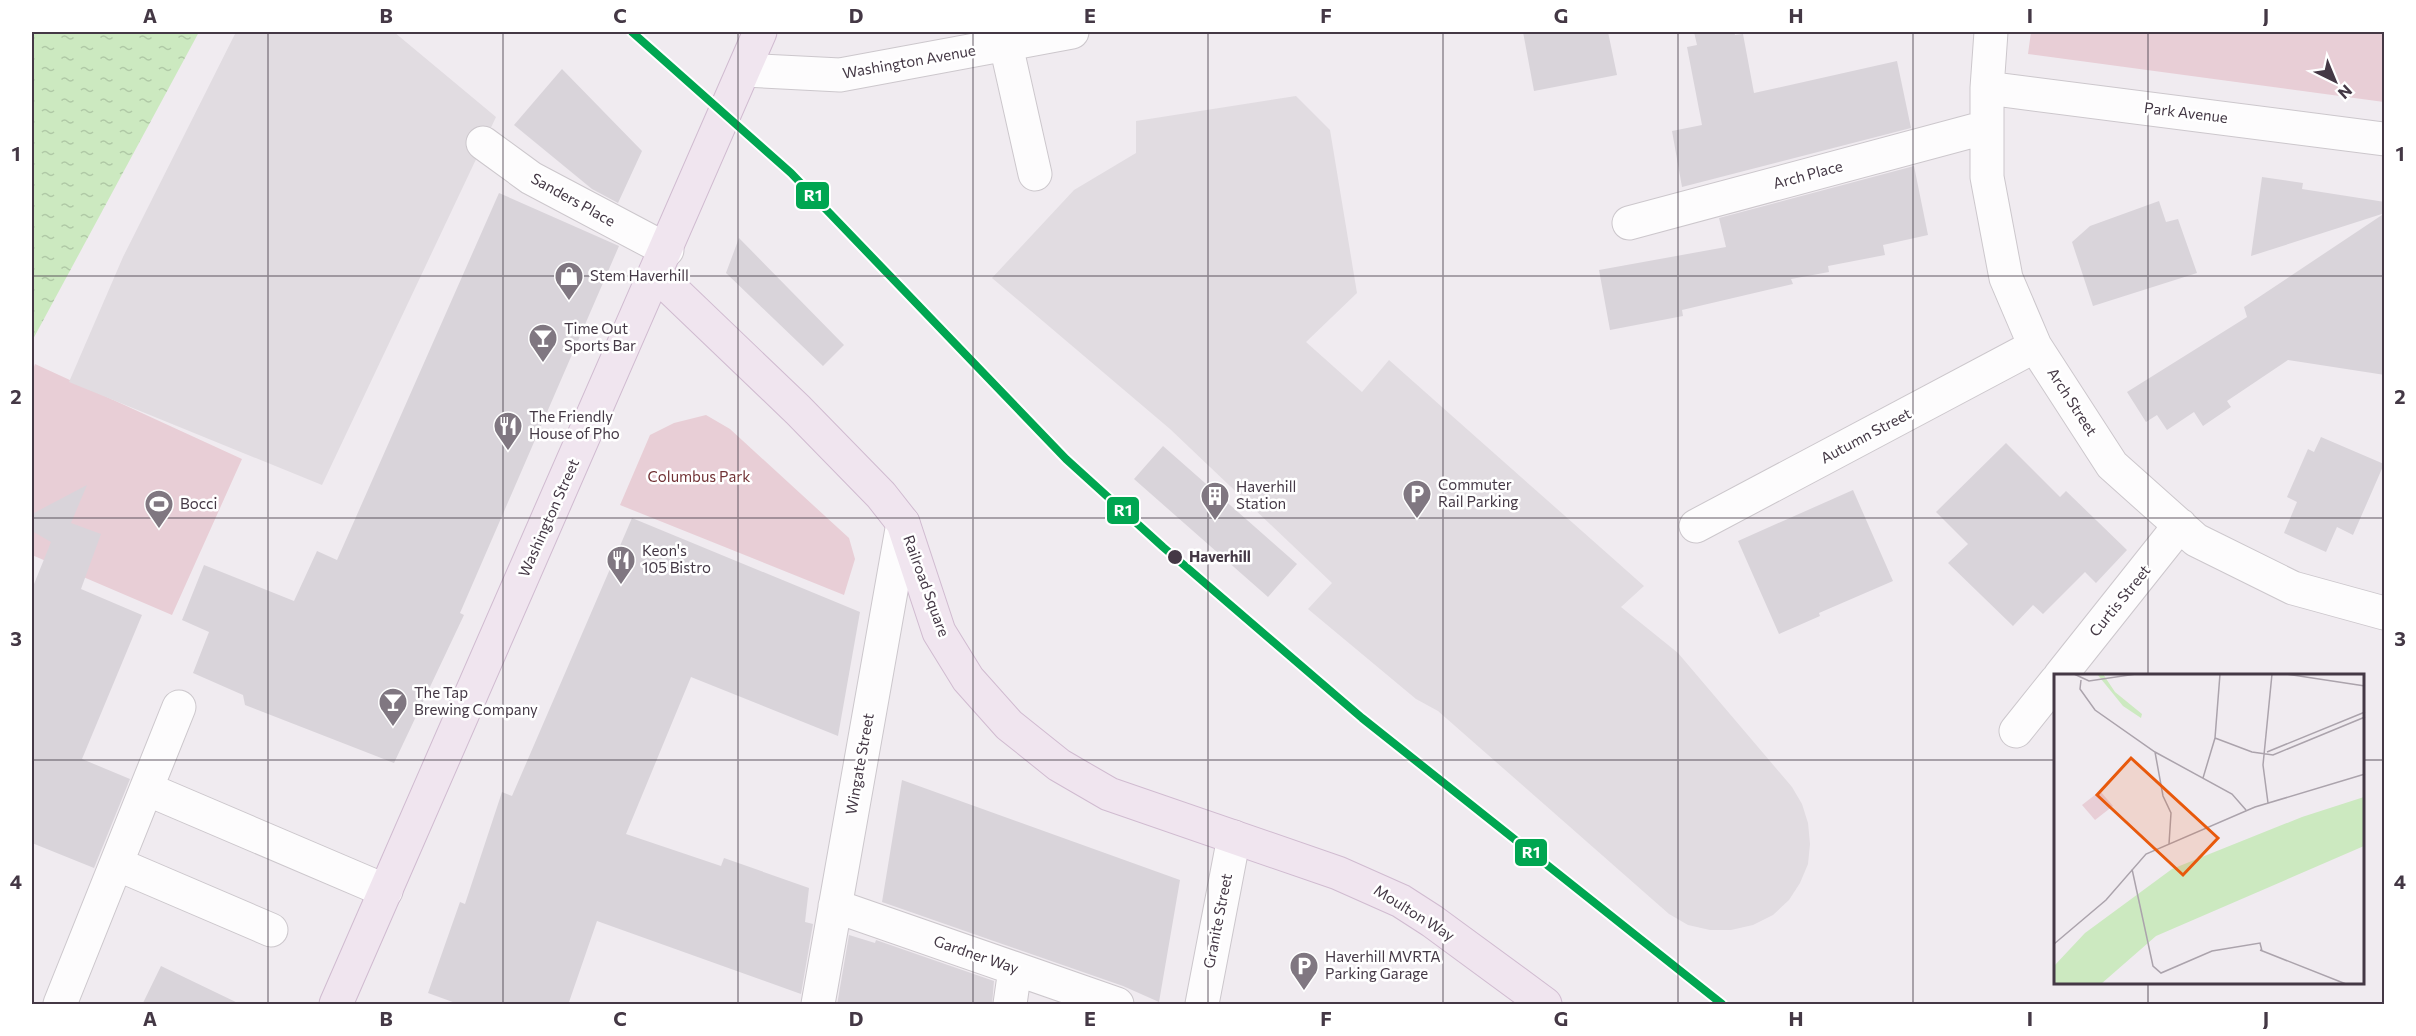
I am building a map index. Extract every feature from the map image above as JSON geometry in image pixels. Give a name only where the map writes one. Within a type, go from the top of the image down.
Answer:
[{"type":"main road","name":"Washington Street","points":[[336,1005],[662,262],[760,32]]},
{"type":"main road","name":"Railroad Square","points":[[662,262],[798,410],[881,495],[903,523],[939,632],[968,680],[1009,725],[1059,765],[1109,794],[1234,837]]},
{"type":"main road","name":"Moulton Way","points":[[1234,837],[1338,873],[1401,902],[1432,921],[1545,1005]]},
{"type":"street","name":"Washington Avenue","points":[[744,70],[840,75],[1072,32]]},
{"type":"street","name":"Arch Street","points":[[1991,32],[1987,88],[1987,177],[2006,278],[2035,346],[2112,465],[2196,540],[2293,588],[2385,613]]},
{"type":"street","points":[[1006,45],[1035,174]]},
{"type":"street","name":"Park Avenue","points":[[1987,88],[2385,139]]},
{"type":"street","name":"Arch Place","points":[[1629,223],[1987,126]]},
{"type":"street","name":"Sanders Place","points":[[483,143],[531,178],[662,262]]},
{"type":"street","name":"Autumn Street","points":[[1696,526],[2035,346]]},
{"type":"street","name":"Wingate Street","points":[[818,1005],[903,523]]},
{"type":"street","name":"Curtis Street","points":[[2062,674],[2180,525]]},
{"type":"street","points":[[2016,731],[2054,684]]},
{"type":"street","points":[[60,1005],[179,707]]},
{"type":"street","points":[[147,789],[386,891]]},
{"type":"street","name":"Granite Street","points":[[1202,1005],[1234,837]]},
{"type":"street","points":[[117,864],[271,930]]},
{"type":"street","name":"Gardner Way","points":[[835,906],[1117,1005]]},
{"type":"street","points":[[1010,1005],[1015,969]]},
{"type":"green space","points":[[2031,32],[2384,32],[2384,102],[2028,54]]},
{"type":"green space","points":[[35,364],[242,459],[172,615],[32,555],[32,372]]},
{"type":"green space","name":"Columbus Park","points":[[706,415],[730,429],[849,538],[855,559],[844,595],[620,505],[650,435],[674,423]]},
{"type":"shaded area","points":[[236,32],[394,32],[496,117],[322,485],[69,382],[123,257]]},
{"type":"shaded area","name":"Commuter Rail Parking","points":[[1296,96],[1330,130],[1357,293],[1306,342],[1362,392],[1389,360],[1644,586],[1621,607],[1678,653],[1792,787],[1802,804],[1808,823],[1810,844],[1808,864],[1789,900],[1773,915],[1753,925],[1731,930],[1710,930],[1688,925],[1669,914],[1438,711],[1416,699],[1308,609],[1332,583],[1170,429],[992,278],[1074,190],[1136,153],[1136,121]]},
{"type":"water","points":[[32,32],[199,32],[32,341]]},
{"type":"building","points":[[1523,32],[1608,32],[1617,75],[1534,91]]},
{"type":"building","points":[[1694,32],[1743,34],[1754,93],[1897,61],[1911,128],[1682,187],[1672,131],[1702,125],[1687,47],[1697,45]]},
{"type":"building","points":[[562,69],[642,151],[618,203],[592,189],[514,125]]},
{"type":"building","points":[[1914,166],[1928,235],[1883,245],[1885,255],[1828,266],[1829,272],[1791,279],[1793,284],[1682,310],[1683,316],[1610,330],[1599,270],[1726,247],[1719,218]]},
{"type":"building","points":[[2262,177],[2303,183],[2302,189],[2385,202],[2385,213],[2251,256]]},
{"type":"building","points":[[499,193],[619,246],[460,613],[464,615],[394,763],[245,705],[243,695],[193,673],[209,632],[182,620],[204,565],[294,601],[317,551],[337,560]]},
{"type":"building","points":[[2159,201],[2166,222],[2178,219],[2197,273],[2093,306],[2072,242],[2090,226]]},
{"type":"building","points":[[2385,213],[2385,375],[2288,360],[2227,401],[2231,407],[2203,426],[2194,412],[2167,430],[2157,415],[2146,422],[2127,392],[2247,317],[2244,307]]},
{"type":"building","points":[[739,238],[844,345],[823,366],[726,273]]},
{"type":"building","points":[[2321,437],[2384,464],[2353,535],[2337,527],[2326,552],[2284,533],[2297,502],[2287,497],[2308,449],[2314,452]]},
{"type":"building","points":[[2006,443],[2060,497],[2066,491],[2127,550],[2096,583],[2085,572],[2043,614],[2033,605],[2013,626],[1948,563],[1968,544],[1936,512]]},
{"type":"building","name":"Haverhill Station","points":[[1163,446],[1297,564],[1268,597],[1134,479]]},
{"type":"building","points":[[87,485],[71,523],[101,534],[81,589],[142,615],[82,759],[130,779],[94,868],[32,843],[32,589],[51,542],[32,531],[32,514]]},
{"type":"building","points":[[1853,490],[1893,581],[1819,613],[1820,616],[1779,634],[1738,541]]},
{"type":"building","points":[[632,518],[860,612],[838,736],[691,677],[626,834],[721,866],[724,858],[809,888],[805,922],[813,924],[801,994],[597,921],[568,1005],[461,1005],[428,993],[460,902],[465,904],[502,792],[512,796]]},
{"type":"building","points":[[902,780],[1180,880],[1159,1002],[1123,986],[882,902]]},
{"type":"building","points":[[849,935],[875,943],[876,940],[994,981],[992,1005],[837,1005]]},
{"type":"building","points":[[161,966],[242,1005],[142,1005]]},
{"type":"transit line","name":"R1","points":[[632,32],[791,173],[1066,459],[1163,547],[1362,718],[1722,1004]]},
{"type":"place","name":"Stem Haverhill","points":[[569,302]]},
{"type":"place","name":"Time Out Sports Bar","points":[[543,364]]},
{"type":"place","name":"The Friendly House of Pho","points":[[508,452]]},
{"type":"place","name":"Commuter Rail Parking","points":[[1417,520]]},
{"type":"place","name":"Haverhill Station","points":[[1215,522]]},
{"type":"place","name":"Bocci","points":[[159,530]]},
{"type":"place","name":"Haverhill","points":[[1175,557]]},
{"type":"place","name":"Keon's 105 Bistro","points":[[621,586]]},
{"type":"place","name":"The Tap Brewing Company","points":[[393,728]]},
{"type":"place","name":"Haverhill MVRTA Parking Garage","points":[[1304,992]]}]
